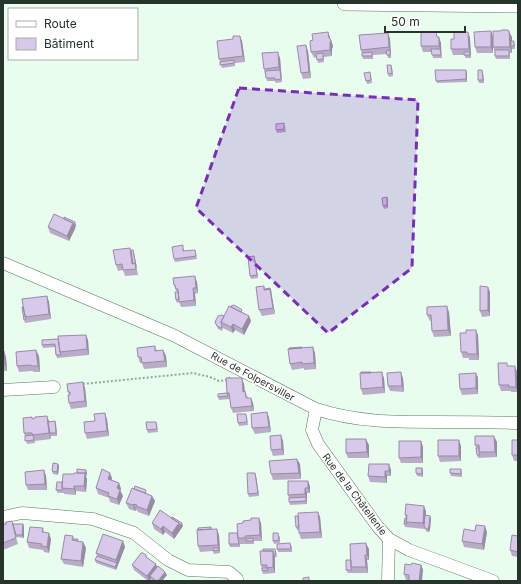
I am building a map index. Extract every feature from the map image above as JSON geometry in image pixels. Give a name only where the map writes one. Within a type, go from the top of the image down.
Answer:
[{"type":"main road","points":[[345,3],[518,5]]},
{"type":"street","name":"Rue de Folpersviller","points":[[3,263],[168,332],[316,409],[346,417],[380,421],[518,422]]},
{"type":"street","points":[[3,390],[54,387]]},
{"type":"street","name":"Rue de la Châtellenie","points":[[316,409],[312,430],[318,444],[378,527],[389,539],[388,581]]},
{"type":"street","points":[[3,517],[22,513],[93,519],[134,534],[168,560],[188,570],[229,572],[237,579],[237,581]]},
{"type":"street","points":[[389,539],[409,550],[493,581]]},
{"type":"path","points":[[77,385],[192,373],[210,377],[219,381],[226,380],[240,370]]},
{"type":"highlighted area","points":[[239,88],[418,100],[412,268],[328,333],[196,208]]},
{"type":"building","points":[[491,31],[491,47],[475,47],[474,32]]},
{"type":"building","points":[[493,31],[509,31],[510,47],[493,47]]},
{"type":"building","points":[[328,32],[331,40],[330,50],[311,52],[310,41],[313,40],[312,34]]},
{"type":"building","points":[[421,32],[436,32],[437,37],[439,37],[439,46],[421,46]]},
{"type":"building","points":[[454,32],[468,32],[469,49],[451,49],[451,39],[454,39]]},
{"type":"building","points":[[388,33],[389,47],[361,50],[359,35]]},
{"type":"building","points":[[233,36],[240,36],[243,56],[219,59],[217,41],[233,39]]},
{"type":"building","points":[[511,41],[514,41],[514,46],[511,46]]},
{"type":"building","points":[[306,45],[309,72],[301,73],[297,46]]},
{"type":"building","points":[[431,49],[440,49],[441,55],[432,55]]},
{"type":"building","points":[[390,50],[390,55],[387,55],[386,51]]},
{"type":"building","points":[[495,50],[509,50],[509,56],[495,56]]},
{"type":"building","points":[[278,52],[279,67],[264,69],[262,53]]},
{"type":"building","points":[[372,52],[372,56],[362,56],[362,53]]},
{"type":"building","points":[[464,52],[470,52],[470,55],[464,55]]},
{"type":"building","points":[[323,53],[323,59],[317,60],[316,54]]},
{"type":"building","points":[[234,60],[234,63],[220,65],[220,62]]},
{"type":"building","points":[[387,65],[391,65],[392,73],[388,74]]},
{"type":"building","points":[[280,70],[281,79],[275,80],[275,78],[266,78],[265,71]]},
{"type":"building","points":[[435,70],[466,70],[466,79],[436,81]]},
{"type":"building","points":[[478,70],[482,70],[483,80],[478,80]]},
{"type":"building","points":[[370,72],[371,80],[366,81],[364,73]]},
{"type":"building","points":[[284,123],[284,129],[276,130],[276,124]]},
{"type":"building","points":[[387,197],[387,205],[383,206],[382,198]]},
{"type":"building","points":[[54,214],[73,223],[67,236],[48,227]]},
{"type":"building","points":[[64,217],[75,222],[74,226],[73,223],[64,219]]},
{"type":"building","points":[[183,245],[183,251],[195,250],[196,256],[174,259],[172,247]]},
{"type":"building","points":[[130,248],[132,264],[135,263],[136,269],[123,270],[122,264],[116,265],[113,250]]},
{"type":"building","points":[[131,250],[133,250],[136,266],[135,263],[133,264]]},
{"type":"building","points":[[254,256],[257,275],[250,276],[248,257]]},
{"type":"building","points":[[195,276],[196,288],[193,288],[194,300],[179,302],[178,289],[176,289],[174,285],[173,278]]},
{"type":"building","points":[[264,286],[264,290],[270,289],[273,308],[259,310],[256,287]]},
{"type":"building","points":[[480,286],[488,287],[488,310],[480,311]]},
{"type":"building","points":[[175,292],[178,292],[179,299],[176,300]]},
{"type":"building","points":[[47,296],[49,314],[25,317],[22,299]]},
{"type":"building","points":[[234,305],[242,310],[241,312],[231,307]]},
{"type":"building","points":[[229,306],[249,316],[242,329],[233,324],[231,327],[221,322]]},
{"type":"building","points":[[447,306],[448,330],[432,331],[431,315],[427,315],[427,307]]},
{"type":"building","points":[[22,307],[26,319],[24,320]]},
{"type":"building","points":[[218,316],[224,316],[221,322],[221,328],[217,326],[215,322]]},
{"type":"building","points":[[466,330],[476,330],[477,354],[467,354],[467,352],[461,352],[460,333],[466,333]]},
{"type":"building","points":[[86,335],[87,349],[60,352],[58,336]]},
{"type":"building","points":[[58,339],[61,355],[56,355],[55,344],[42,345],[42,340]]},
{"type":"building","points":[[155,346],[155,351],[163,350],[165,361],[142,363],[141,357],[138,357],[137,348]]},
{"type":"building","points":[[313,347],[314,363],[302,364],[302,362],[290,364],[288,349]]},
{"type":"building","points":[[289,348],[302,348],[289,349]]},
{"type":"building","points":[[36,350],[38,366],[17,366],[16,352]]},
{"type":"building","points":[[4,351],[5,365],[3,365]]},
{"type":"building","points":[[498,363],[507,363],[507,366],[515,366],[516,387],[499,385]]},
{"type":"building","points":[[516,371],[518,371],[518,389],[517,389]]},
{"type":"building","points":[[382,372],[383,387],[361,389],[360,373]]},
{"type":"building","points":[[401,372],[402,386],[388,386],[387,373]]},
{"type":"building","points":[[476,373],[476,388],[460,389],[459,374]]},
{"type":"building","points":[[226,378],[242,378],[243,392],[245,391],[246,398],[251,398],[252,406],[231,408],[229,393],[227,393]]},
{"type":"building","points":[[83,382],[85,401],[69,403],[68,395],[70,395],[70,392],[68,392],[67,384]]},
{"type":"building","points":[[227,393],[228,396],[218,397],[218,394]]},
{"type":"building","points":[[267,412],[269,427],[252,428],[251,414]]},
{"type":"building","points":[[105,413],[107,431],[85,433],[84,422],[95,421],[94,414]]},
{"type":"building","points":[[237,414],[246,414],[247,422],[238,423]]},
{"type":"building","points":[[47,416],[49,433],[33,435],[32,433],[24,433],[23,418],[32,417],[32,419],[35,417]]},
{"type":"building","points":[[55,421],[56,433],[50,433],[48,422]]},
{"type":"building","points":[[146,422],[156,422],[157,429],[147,430]]},
{"type":"building","points":[[33,435],[34,440],[25,441],[25,436]]},
{"type":"building","points":[[281,435],[282,449],[271,450],[270,436]]},
{"type":"building","points":[[475,436],[494,436],[495,452],[479,452],[479,445],[475,445]]},
{"type":"building","points":[[346,439],[366,439],[367,452],[346,453]]},
{"type":"building","points":[[438,440],[459,440],[459,456],[438,456]]},
{"type":"building","points":[[512,440],[518,440],[518,455],[512,455]]},
{"type":"building","points":[[399,441],[421,441],[421,457],[399,458]]},
{"type":"building","points":[[476,448],[479,448],[480,455],[477,455]]},
{"type":"building","points":[[297,459],[299,473],[271,474],[269,461]]},
{"type":"building","points":[[53,463],[58,464],[57,472],[52,471]]},
{"type":"building","points":[[369,464],[389,464],[389,471],[385,471],[385,477],[368,476]]},
{"type":"building","points":[[416,468],[422,468],[422,474],[416,473]]},
{"type":"building","points":[[77,469],[86,470],[85,474],[77,473]]},
{"type":"building","points":[[102,469],[110,473],[108,479],[119,483],[117,488],[120,490],[117,499],[108,496],[109,493],[96,488]]},
{"type":"building","points":[[450,469],[461,469],[461,474],[450,473]]},
{"type":"building","points":[[44,470],[45,484],[26,485],[25,472]]},
{"type":"building","points":[[85,473],[84,486],[74,486],[74,489],[62,488],[63,474]]},
{"type":"building","points":[[247,473],[255,473],[258,493],[248,494]]},
{"type":"building","points":[[288,481],[308,481],[308,488],[305,488],[305,494],[288,495]]},
{"type":"building","points":[[57,482],[62,482],[63,490],[56,490]]},
{"type":"building","points":[[135,486],[146,490],[145,493],[134,489]]},
{"type":"building","points":[[132,488],[152,496],[147,510],[134,504],[126,503]]},
{"type":"building","points":[[306,497],[306,501],[289,502],[289,498]]},
{"type":"building","points":[[406,504],[424,506],[423,523],[406,522]]},
{"type":"building","points":[[160,510],[179,523],[172,533],[163,526],[161,529],[152,523]]},
{"type":"building","points":[[318,512],[320,532],[299,533],[298,513]]},
{"type":"building","points":[[425,515],[430,516],[428,529],[424,526]]},
{"type":"building","points":[[295,516],[298,516],[299,527],[296,527]]},
{"type":"building","points":[[172,517],[182,523],[180,526],[179,523],[171,518]]},
{"type":"building","points":[[251,518],[259,518],[260,535],[238,538],[237,524],[243,523],[243,521],[251,520]]},
{"type":"building","points":[[405,518],[407,518],[407,524],[404,524]]},
{"type":"building","points":[[12,521],[16,538],[3,543],[3,525],[6,524],[6,522]]},
{"type":"building","points":[[13,524],[23,524],[22,535],[16,535]]},
{"type":"building","points":[[476,525],[485,526],[482,544],[462,541],[464,529],[475,531]]},
{"type":"building","points":[[30,527],[43,528],[42,532],[49,533],[47,547],[41,546],[42,544],[27,542]]},
{"type":"building","points":[[211,527],[211,529],[198,530],[198,528]]},
{"type":"building","points":[[217,529],[218,545],[198,546],[197,530]]},
{"type":"building","points":[[229,533],[237,533],[239,544],[229,544]]},
{"type":"building","points":[[273,533],[278,533],[279,540],[273,541]]},
{"type":"building","points":[[103,534],[123,541],[116,560],[96,553]]},
{"type":"building","points":[[65,535],[73,536],[72,540],[83,542],[81,561],[61,559]]},
{"type":"building","points":[[512,535],[518,536],[518,552],[510,550]]},
{"type":"building","points":[[253,538],[253,541],[246,541],[246,539]]},
{"type":"building","points":[[290,543],[291,549],[277,549],[277,544]]},
{"type":"building","points":[[366,543],[366,567],[351,567],[350,544]]},
{"type":"building","points":[[213,548],[219,548],[219,550],[213,551]]},
{"type":"building","points":[[263,549],[275,549],[276,554],[274,554],[273,551],[263,551]]},
{"type":"building","points":[[260,551],[273,551],[273,567],[267,568],[267,565],[261,565]]},
{"type":"building","points":[[141,553],[146,555],[146,557],[156,564],[147,576],[132,565]]},
{"type":"building","points":[[97,556],[117,563],[115,567],[95,560]]},
{"type":"building","points":[[346,560],[351,560],[352,570],[346,570]]},
{"type":"building","points":[[412,563],[421,565],[419,581],[409,581],[409,575],[404,574],[405,564],[411,565]]},
{"type":"building","points":[[158,566],[165,572],[158,581],[156,581],[150,576]]},
{"type":"building","points":[[262,568],[267,568],[268,570],[262,571]]},
{"type":"building","points":[[309,577],[309,581],[303,581],[303,578]]}]
